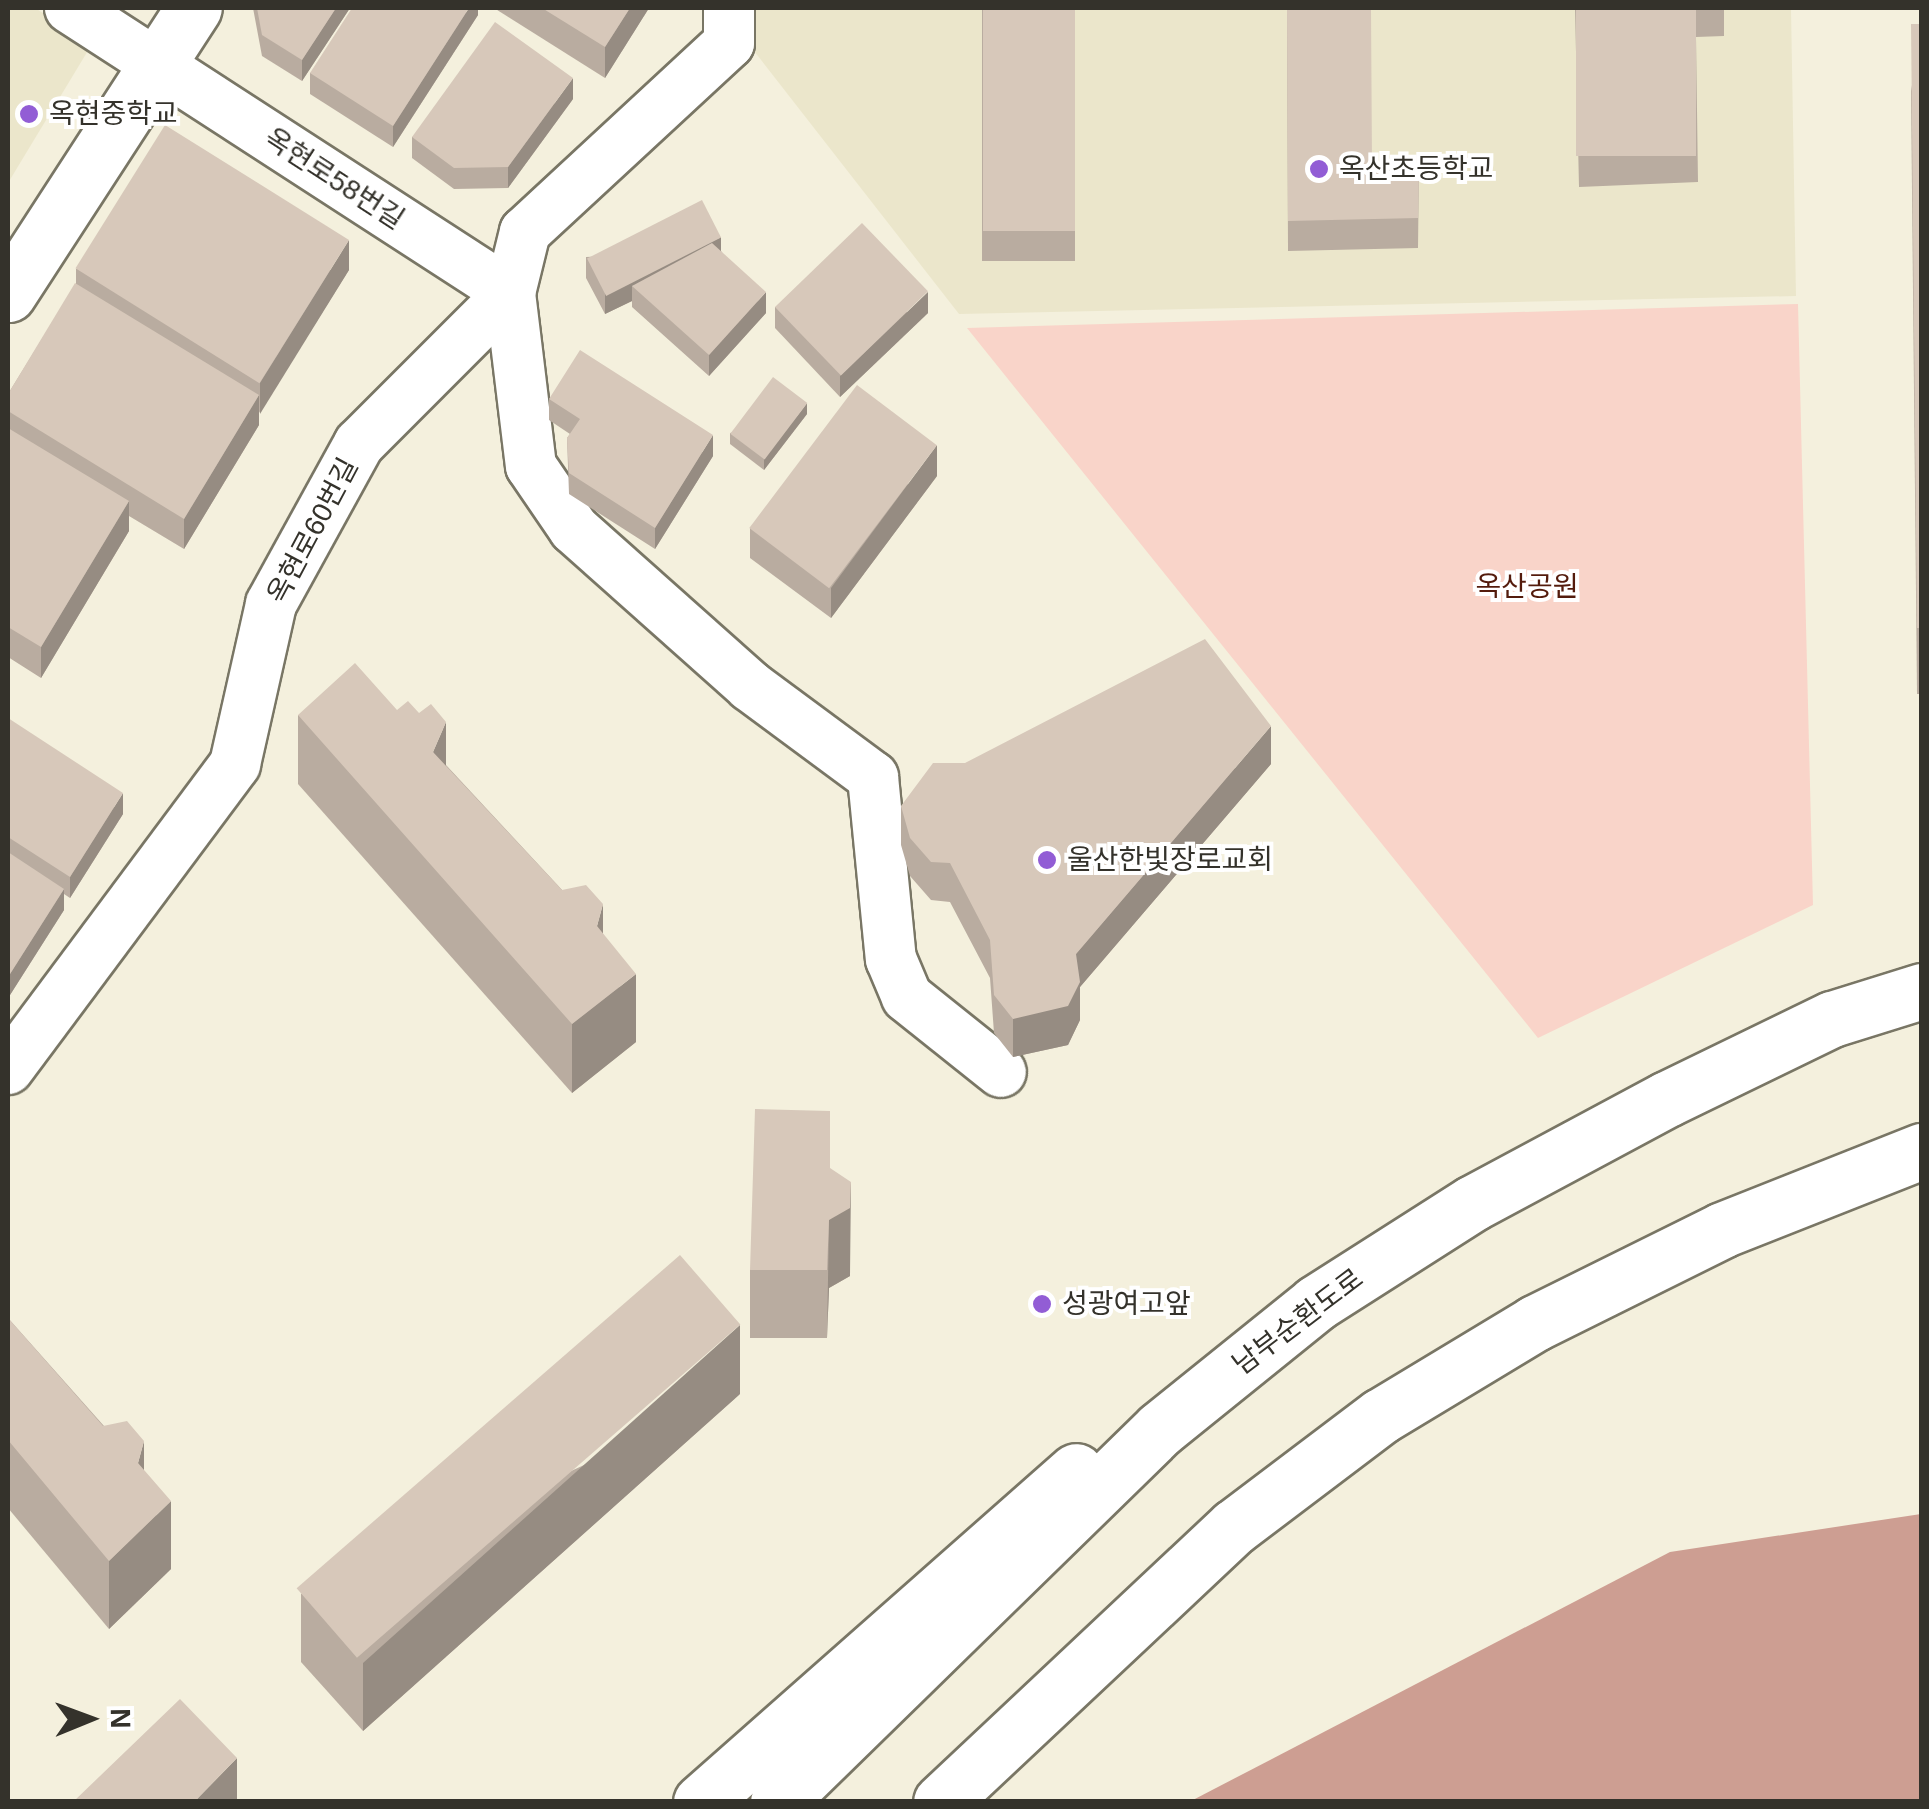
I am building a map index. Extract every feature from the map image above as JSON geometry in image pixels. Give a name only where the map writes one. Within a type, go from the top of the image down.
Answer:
[{"type":"main road","points":[[8,294],[194,8]]},
{"type":"main road","name":"남부순환도로","points":[[778,1802],[1160,1428],[1316,1303],[1473,1203],[1668,1099],[1832,1018],[1922,991]]},
{"type":"main road","points":[[940,1802],[1234,1527],[1380,1416],[1535,1323],[1706,1238],[1922,1151]]},
{"type":"main road","points":[[701,1802],[1014,1519],[1316,1303]]},
{"type":"main road","points":[[985,1802],[1235,1546],[1380,1416]]},
{"type":"street","name":"옥현로58번길","points":[[70,8],[510,293]]},
{"type":"street","points":[[729,8],[729,43],[524,232],[510,293],[530,466],[574,529],[750,686],[873,777],[891,958],[907,997],[1001,1072]]},
{"type":"street","name":"옥현로60번길","points":[[8,1068],[236,764],[272,604],[359,444],[510,293]]},
{"type":"shaded area","name":"옥현중학교","points":[[8,8],[35,8],[92,44],[8,183]]},
{"type":"shaded area","name":"옥산초등학교","points":[[747,8],[1791,8],[1796,296],[959,314],[747,42]]},
{"type":"shaded area","points":[[1921,1514],[1921,1801],[1191,1801],[1670,1552]]},
{"type":"green space","name":"옥산공원","points":[[1798,304],[1813,905],[1538,1038],[967,328]]},
{"type":"building","points":[[257,8],[336,8],[302,60],[262,35]]},
{"type":"building","points":[[352,8],[469,8],[393,126],[310,73]]},
{"type":"building","points":[[542,8],[630,8],[605,47]]},
{"type":"building","points":[[983,8],[1075,8],[1075,231],[983,231]]},
{"type":"building","points":[[1287,8],[1371,8],[1372,164],[1419,163],[1418,218],[1288,221]]},
{"type":"building","points":[[1576,8],[1696,8],[1696,156],[1576,156]]},
{"type":"building","points":[[495,22],[573,78],[508,167],[454,168],[412,137]]},
{"type":"building","points":[[1911,24],[1922,24],[1922,628],[1917,628]]},
{"type":"building","points":[[165,125],[349,240],[259,383],[75,268]]},
{"type":"building","points":[[702,200],[721,237],[606,296],[587,259]]},
{"type":"building","points":[[862,223],[928,291],[841,375],[775,307]]},
{"type":"building","points":[[712,243],[766,292],[709,355],[632,286]]},
{"type":"building","points":[[75,283],[259,395],[184,519],[8,411],[8,394]]},
{"type":"building","points":[[580,350],[713,435],[655,528],[569,473],[567,438],[580,419],[549,399]]},
{"type":"building","points":[[773,377],[807,403],[765,460],[730,434]]},
{"type":"building","points":[[857,385],[937,445],[829,588],[749,528]]},
{"type":"building","points":[[8,428],[129,501],[41,647],[8,627]]},
{"type":"building","name":"울산한빛장로교회","points":[[1205,639],[1271,726],[1076,954],[1080,982],[1068,1006],[1013,1019],[994,995],[990,940],[950,863],[931,862],[910,838],[901,806],[933,763],[965,763]]},
{"type":"building","points":[[355,663],[397,710],[408,701],[419,713],[431,704],[446,722],[433,752],[562,890],[586,885],[603,904],[597,926],[636,974],[572,1024],[298,715]]},
{"type":"building","points":[[8,718],[123,793],[70,877],[8,837]]},
{"type":"building","points":[[8,852],[64,889],[10,974],[8,973]]},
{"type":"building","points":[[755,1109],[830,1111],[830,1168],[851,1182],[850,1208],[829,1220],[827,1270],[750,1270]]},
{"type":"building","points":[[680,1255],[740,1324],[357,1658],[297,1588]]},
{"type":"building","points":[[8,1318],[103,1426],[127,1421],[144,1441],[138,1463],[171,1501],[109,1561],[8,1440]]},
{"type":"building","points":[[180,1699],[237,1758],[198,1802],[73,1802]]},
{"type":"place","name":"옥현중학교","points":[[29,114]]},
{"type":"place","name":"옥산초등학교","points":[[1319,169]]},
{"type":"place","name":"울산한빛장로교회","points":[[1047,860]]},
{"type":"place","name":"성광여고앞","points":[[1042,1304]]}]
